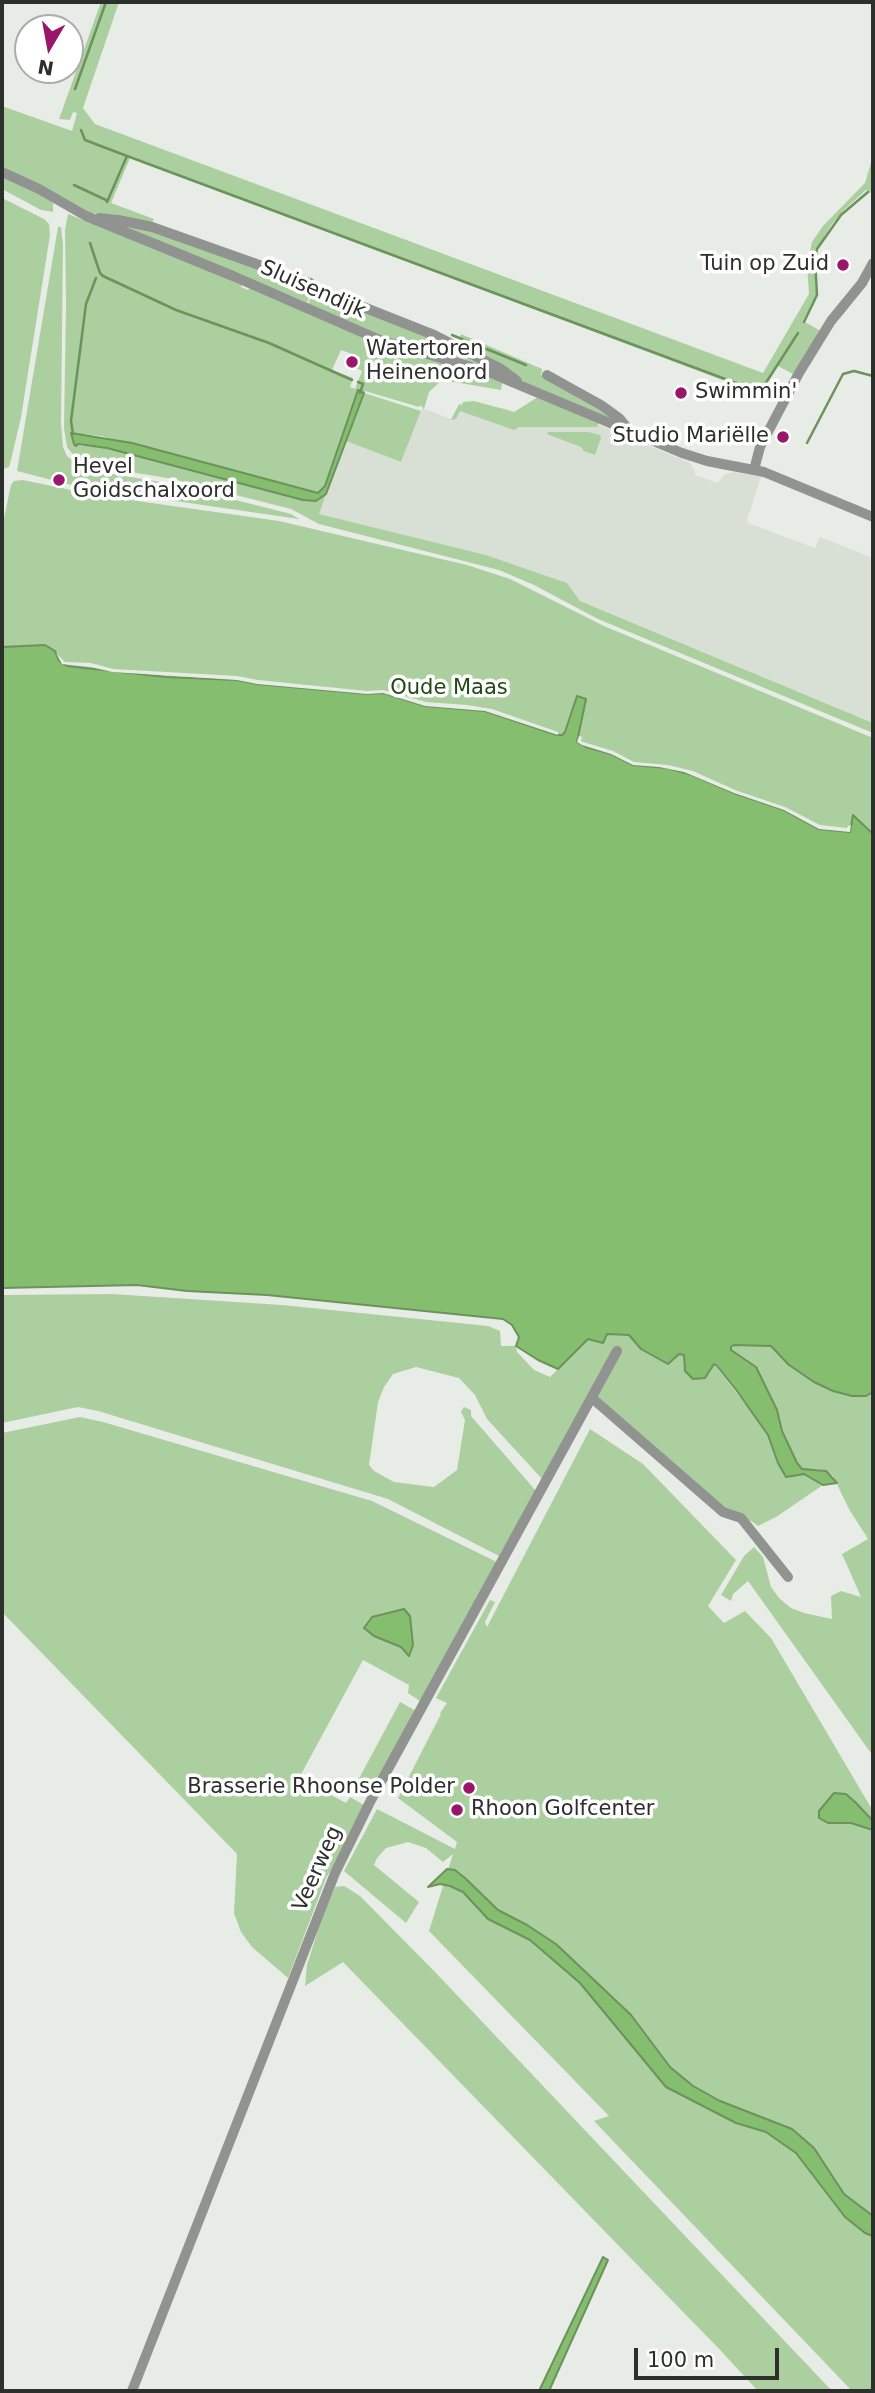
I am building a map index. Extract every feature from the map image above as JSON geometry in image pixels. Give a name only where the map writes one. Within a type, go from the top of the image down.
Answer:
[{"type":"street","name":"Sluisendijk","points":[[2,172],[93,219],[380,340],[469,366],[700,459],[754,470],[873,517]]},
{"type":"street","name":"Sluisendijk","points":[[93,219],[111,219],[152,227],[310,283]]},
{"type":"street","points":[[754,470],[760,447],[795,380],[831,321],[862,283],[873,263]]},
{"type":"street","name":"Sluisendijk","points":[[343,299],[439,337],[501,369],[521,386]]},
{"type":"street","name":"Sluisendijk","points":[[547,375],[601,405],[619,418],[629,431]]},
{"type":"street","name":"Veerweg","points":[[132,2391],[335,1873],[371,1800],[617,1351]]},
{"type":"street","points":[[592,1398],[723,1511],[741,1518],[788,1577]]},
{"type":"shaded area","points":[[358,390],[364,393],[326,494],[316,501],[303,500],[107,448],[78,444],[76,446],[71,433],[132,443],[318,493],[325,486]]},
{"type":"shaded area","points":[[538,399],[690,463],[695,475],[718,483],[724,475],[733,472],[761,477],[748,523],[815,548],[820,537],[873,558],[873,723],[580,601],[567,583],[486,555],[318,514],[346,441],[401,462],[422,408],[451,419],[459,406],[504,408],[516,413]]},
{"type":"shaded area","points":[[45,645],[55,651],[59,661],[67,666],[166,677],[237,680],[367,694],[383,693],[425,706],[485,711],[557,735],[565,732],[577,696],[586,699],[577,742],[586,747],[611,754],[633,765],[667,768],[692,775],[784,810],[819,829],[850,832],[853,815],[873,834],[873,1392],[866,1396],[852,1396],[833,1391],[789,1365],[771,1346],[731,1347],[731,1350],[756,1367],[777,1410],[782,1431],[797,1463],[802,1469],[826,1471],[837,1483],[823,1485],[804,1474],[786,1477],[768,1435],[717,1366],[714,1364],[705,1378],[693,1379],[685,1371],[684,1355],[679,1354],[668,1364],[641,1349],[629,1335],[607,1334],[603,1343],[588,1339],[558,1369],[516,1346],[519,1337],[512,1325],[503,1319],[137,1285],[2,1288],[2,647]]},
{"type":"shaded area","points":[[404,1609],[410,1616],[413,1645],[409,1656],[401,1647],[374,1636],[364,1628],[372,1617]]},
{"type":"shaded area","points":[[834,1793],[846,1794],[855,1802],[873,1821],[873,1830],[851,1823],[828,1823],[819,1818],[819,1811]]},
{"type":"shaded area","points":[[447,1869],[455,1870],[465,1878],[498,1910],[556,1944],[631,2015],[670,2067],[693,2086],[720,2101],[792,2129],[814,2148],[844,2194],[873,2216],[873,2236],[845,2217],[796,2153],[766,2132],[736,2123],[666,2087],[580,1983],[530,1940],[488,1919],[463,1892],[440,1884],[428,1887]]},
{"type":"shaded area","points":[[603,2257],[608,2260],[549,2391],[539,2391]]},
{"type":"green space","points":[[101,2],[119,2],[83,108],[95,124],[763,373],[809,294],[807,265],[812,242],[823,226],[865,183],[873,156],[873,191],[870,193],[866,190],[844,210],[815,252],[816,295],[803,321],[821,331],[793,374],[778,366],[760,394],[130,158],[111,203],[154,219],[152,223],[121,215],[88,213],[2,168],[2,106],[72,131],[77,113],[73,112],[70,120],[59,119],[72,84],[84,84],[84,49]]},
{"type":"green space","points":[[2,176],[49,199],[53,203],[53,212],[41,210],[2,189]]},
{"type":"green space","points":[[2,198],[44,219],[49,224],[50,235],[21,417],[9,467],[3,469]]},
{"type":"green space","points":[[68,214],[242,284],[241,287],[248,290],[250,287],[502,383],[501,390],[442,380],[429,392],[424,409],[420,405],[419,407],[365,391],[325,486],[318,493],[101,436],[72,433],[74,445],[107,448],[303,500],[318,500],[326,494],[319,514],[486,555],[567,583],[580,601],[873,723],[873,733],[598,619],[499,570],[319,524],[291,509],[173,479],[78,461],[67,447],[64,428],[65,230]],"holes":[[[341,350],[360,357],[356,368],[362,371],[355,389],[350,387],[353,378],[332,370]]]},
{"type":"green space","points":[[109,220],[137,225],[312,287],[307,303]]},
{"type":"green space","points":[[58,227],[61,227],[63,244],[61,423],[63,447],[67,456],[84,469],[172,484],[291,514],[299,519],[79,487],[17,471]]},
{"type":"green space","points":[[311,297],[383,316],[507,374],[384,337],[308,304]]},
{"type":"green space","points":[[461,334],[542,369],[541,375],[558,382],[620,422],[526,383],[458,344]]},
{"type":"green space","points":[[364,393],[421,411],[401,462],[346,441]]},
{"type":"green space","points":[[538,397],[599,422],[597,427],[519,427],[514,430],[460,411],[456,419],[451,420],[459,404],[462,405],[463,402],[474,401],[514,412]]},
{"type":"green space","points":[[588,432],[600,435],[601,438],[595,455],[547,434]]},
{"type":"green space","name":"Oude Maas","points":[[23,480],[95,495],[279,521],[467,565],[510,579],[604,626],[873,738],[873,834],[857,818],[844,881],[2,677],[2,528],[11,485],[14,481]]},
{"type":"green space","points":[[112,1294],[282,1305],[488,1326],[500,1331],[501,1346],[516,1346],[517,1352],[534,1370],[550,1377],[588,1339],[603,1343],[607,1334],[629,1335],[641,1349],[684,1355],[685,1371],[705,1378],[714,1364],[768,1435],[778,1463],[823,1485],[758,1526],[751,1521],[733,1517],[595,1397],[543,1480],[487,1419],[475,1395],[459,1378],[416,1367],[393,1374],[378,1402],[369,1465],[374,1471],[394,1482],[434,1487],[457,1470],[465,1420],[461,1412],[464,1407],[471,1410],[471,1416],[536,1491],[499,1556],[388,1499],[98,1411],[78,1407],[2,1423],[2,1295]]},
{"type":"green space","points":[[734,1345],[771,1346],[866,1396],[873,1392],[873,1756],[748,1581],[733,1594],[731,1601],[721,1595],[744,1556],[754,1547],[763,1557],[771,1587],[779,1598],[791,1608],[832,1619],[831,1596],[841,1591],[861,1597],[842,1554],[868,1539],[833,1476],[819,1469],[802,1469],[797,1463],[782,1430],[777,1410],[731,1350]]},
{"type":"green space","points":[[80,1417],[103,1422],[372,1501],[497,1562],[423,1703],[408,1693],[409,1685],[363,1660],[299,1778],[346,1803],[350,1797],[367,1807],[326,1878],[288,1978],[252,1947],[241,1932],[234,1913],[237,1854],[2,1612],[2,1433]],"holes":[[[404,1609],[410,1617],[413,1645],[408,1655],[401,1647],[374,1636],[364,1628]]]},
{"type":"green space","points":[[590,1429],[643,1464],[736,1560],[708,1606],[724,1623],[745,1611],[771,1638],[873,1811],[873,2391],[852,2391],[594,2121],[609,2116],[429,1931],[453,1854],[443,1862],[426,1848],[408,1842],[386,1848],[377,1858],[374,1865],[419,1902],[406,1923],[344,1871],[377,1809],[455,1849],[457,1842],[398,1798],[447,1703],[436,1698],[490,1600],[495,1602],[485,1622],[487,1627]]},
{"type":"green space","points":[[400,1702],[418,1712],[373,1796],[355,1786]]},
{"type":"green space","points":[[344,1886],[360,1896],[437,1974],[832,2391],[758,2391],[343,1962],[305,1986],[307,1965],[319,1927],[335,1887]]},
{"type":"pier","points":[[56,653],[65,662],[91,663],[113,669],[237,676],[367,691],[383,690],[426,702],[492,709],[558,732],[558,735],[485,711],[425,706],[383,693],[367,694],[237,680],[112,672],[62,664]]},
{"type":"pier","points":[[579,736],[583,742],[613,751],[634,762],[668,765],[693,771],[735,790],[785,807],[820,825],[847,828],[851,825],[850,832],[819,829],[784,810],[684,772],[633,765],[611,754],[582,745],[577,742]]},
{"type":"waterway","points":[[75,89],[106,2]]},
{"type":"waterway","points":[[81,130],[85,140],[127,156],[107,202]]},
{"type":"waterway","points":[[127,156],[760,392],[798,333]]},
{"type":"waterway","points":[[74,185],[106,200]]},
{"type":"waterway","points":[[804,322],[817,295],[817,249],[841,215],[868,192]]},
{"type":"waterway","points":[[90,243],[103,276],[176,310],[269,343],[352,380]]},
{"type":"waterway","points":[[73,434],[71,421],[86,304],[96,278]]},
{"type":"waterway","points":[[452,335],[526,365]]},
{"type":"waterway","points":[[807,443],[843,374],[854,371],[873,376]]},
{"type":"waterway","points":[[358,382],[363,384],[360,393]]},
{"type":"place","name":"Tuin op Zuid","points":[[843,265]]},
{"type":"place","name":"Watertoren Heinenoord","points":[[352,362]]},
{"type":"place","name":"Swimmin'","points":[[681,393]]},
{"type":"place","name":"Studio Mariëlle","points":[[783,437]]},
{"type":"place","name":"Hevel Goidschalxoord","points":[[59,480]]},
{"type":"place","name":"Brasserie Rhoonse Polder","points":[[469,1788]]},
{"type":"place","name":"Rhoon Golfcenter","points":[[457,1810]]}]
